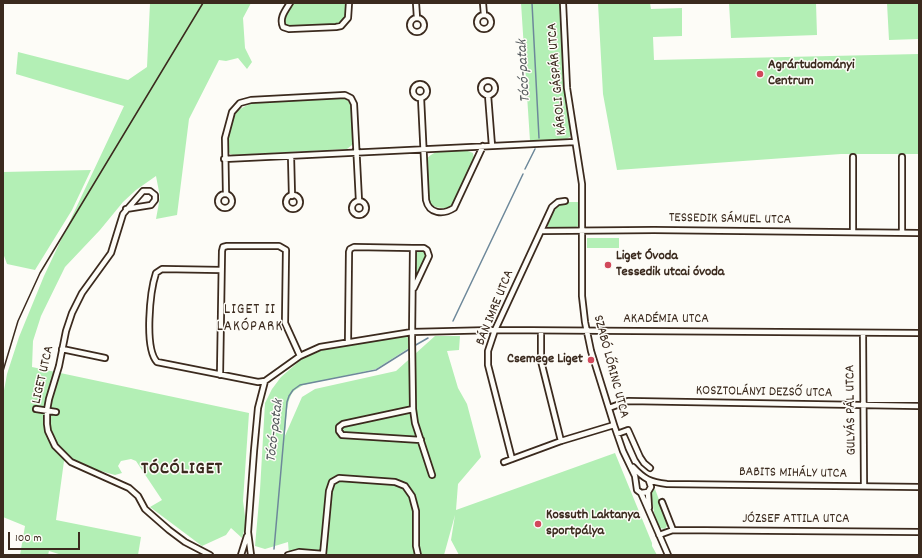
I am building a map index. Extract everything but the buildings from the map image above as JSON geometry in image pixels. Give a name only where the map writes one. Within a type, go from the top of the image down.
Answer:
[{"type":"street","points":[[290,3],[281,22],[284,27],[289,29],[341,26],[348,18],[349,3]]},
{"type":"street","points":[[416,3],[417,18]]},
{"type":"street","points":[[483,3],[484,15]]},
{"type":"street","name":"KÁROLI GÁSPÁR UTCA","points":[[563,3],[567,88],[581,176]]},
{"type":"street","points":[[488,95],[492,146]]},
{"type":"street","points":[[226,194],[224,159],[225,138],[232,112],[240,103],[250,100],[345,96],[352,98],[354,104],[359,201]]},
{"type":"street","points":[[421,98],[426,200],[427,206],[432,210],[444,212],[454,208],[483,146]]},
{"type":"street","points":[[224,159],[575,142]]},
{"type":"street","points":[[291,156],[292,196]]},
{"type":"street","points":[[852,232],[853,157]]},
{"type":"street","points":[[902,157],[902,233]]},
{"type":"street","name":"SZABÓ LŐRINC UTCA","points":[[581,176],[582,296],[586,330],[591,351],[617,434],[637,483]]},
{"type":"street","name":"LIGET UTCA","points":[[126,209],[151,205],[155,200],[155,195],[150,191],[143,191],[126,209],[123,214],[111,253],[82,293],[72,313],[66,331],[56,377],[49,400],[47,410],[48,431],[55,446],[71,462],[129,488],[138,496],[145,509],[160,523],[185,542],[215,555]]},
{"type":"street","name":"BÁN IMRE UTCA","points":[[512,459],[488,365],[488,351],[495,330],[552,207],[558,202],[565,201]]},
{"type":"street","name":"TESSEDIK SÁMUEL UTCA","points":[[541,231],[919,233]]},
{"type":"street","points":[[220,375],[222,251],[223,247],[227,246],[279,246],[286,250],[285,323],[300,356]]},
{"type":"street","points":[[348,342],[350,249],[354,247],[424,248],[427,250],[429,256],[413,291]]},
{"type":"street","points":[[413,248],[413,410],[432,475]]},
{"type":"street","points":[[222,270],[162,269],[156,273],[152,288],[149,319],[152,353],[157,362],[220,375],[265,382],[258,408],[248,532],[251,555]]},
{"type":"street","name":"AKADÉMIA UTCA","points":[[265,382],[300,356],[320,347],[412,332],[586,330],[919,333]]},
{"type":"street","points":[[541,331],[541,361],[561,441]]},
{"type":"street","name":"GULYÁS PÁL UTCA","points":[[862,333],[864,486]]},
{"type":"street","points":[[62,349],[105,358]]},
{"type":"street","name":"KOSZTOLÁNYI DEZSŐ UTCA","points":[[609,408],[628,401],[919,406]]},
{"type":"street","points":[[36,409],[56,412]]},
{"type":"street","points":[[413,410],[342,424],[339,431],[342,435],[421,440]]},
{"type":"street","points":[[504,462],[561,441],[614,424]]},
{"type":"street","points":[[617,434],[628,430],[640,457],[650,468]]},
{"type":"street","name":"SZABÓ LŐRINC UTCA","points":[[630,464],[647,479]]},
{"type":"street","points":[[288,555],[299,552],[323,554],[329,490],[332,482],[339,478],[395,482],[405,486],[412,496],[416,510],[416,546],[418,555]]},
{"type":"street","points":[[650,512],[650,490],[647,479],[640,479],[636,488],[642,493],[668,555]]},
{"type":"street","name":"BABITS MIHÁLY UTCA","points":[[647,479],[667,484],[919,487]]},
{"type":"street","name":"BABITS MIHÁLY UTCA","points":[[650,490],[667,484]]},
{"type":"street","points":[[642,493],[650,490]]},
{"type":"street","points":[[659,535],[673,530],[662,502]]},
{"type":"street","name":"JÓZSEF ATTILA UTCA","points":[[673,530],[919,532]]},
{"type":"street","points":[[241,555],[248,532]]},
{"type":"street","name":"LIGET UTCA","points":[[204,551],[210,555]]},
{"type":"green space","points":[[150,3],[251,3],[243,18],[245,48],[252,62],[247,69],[238,58],[226,61],[219,60],[189,119],[177,215],[156,219],[160,197],[156,176],[136,190],[123,202],[100,230],[65,267],[41,316],[33,341],[32,367],[249,413],[243,501],[246,524],[242,538],[231,528],[226,535],[202,546],[150,507],[162,500],[136,461],[131,459],[121,461],[118,466],[122,473],[115,475],[64,461],[56,520],[141,537],[138,555],[62,555],[49,551],[48,555],[20,555],[25,526],[3,517],[3,396],[7,374],[19,337],[44,276],[124,106],[16,74],[18,52],[128,80],[147,67]]},
{"type":"green space","points":[[293,3],[346,3],[346,10],[343,20],[337,24],[290,27],[286,24],[284,18]]},
{"type":"green space","points":[[521,3],[560,3],[565,91],[571,134],[570,137],[566,139],[530,141]]},
{"type":"green space","name":"Agrártudományi Centrum","points":[[598,3],[650,3],[651,9],[682,8],[682,36],[653,37],[654,60],[919,54],[919,154],[841,154],[617,170],[603,94]]},
{"type":"green space","points":[[729,3],[816,3],[817,35],[731,38]]},
{"type":"green space","points":[[887,3],[919,3],[919,39],[889,40]]},
{"type":"green space","points":[[343,98],[349,102],[352,109],[353,142],[347,149],[230,154],[228,139],[232,122],[236,113],[246,106],[253,103]]},
{"type":"green space","points":[[450,150],[465,150],[473,153],[474,159],[453,205],[448,208],[442,208],[431,205],[429,201],[427,159],[434,153]]},
{"type":"green space","points":[[91,170],[72,210],[35,270],[7,264],[3,253],[3,172]]},
{"type":"green space","points":[[579,202],[578,226],[574,228],[548,227],[549,218],[552,211],[559,204]]},
{"type":"green space","points":[[587,238],[619,238],[619,248],[587,248]]},
{"type":"green space","points":[[418,251],[425,252],[426,257],[416,279],[416,254]]},
{"type":"green space","points":[[409,334],[409,348],[376,369],[303,385],[295,390],[289,400],[284,438],[302,397],[315,389],[396,371],[435,336],[460,336],[459,350],[447,351],[458,388],[467,404],[481,457],[458,484],[456,510],[615,453],[657,555],[459,555],[451,540],[455,515],[444,555],[289,555],[288,542],[265,549],[255,546],[265,403],[272,389],[281,377],[303,358],[336,345]]},
{"type":"green space","points":[[655,489],[668,524],[665,529],[659,528],[655,518],[651,492]]},
{"type":"waterway","name":"Tócó-patak","points":[[532,3],[539,138]]},
{"type":"waterway","name":"Tócó-patak","points":[[525,169],[535,149]]},
{"type":"waterway","name":"Tócó-patak","points":[[453,321],[523,174]]},
{"type":"waterway","name":"Tócó-patak","points":[[414,346],[428,338]]},
{"type":"waterway","name":"Tócó-patak","points":[[274,549],[287,402],[293,390],[300,385],[376,370],[411,348]]},
{"type":"railway","points":[[3,371],[18,321],[40,273],[203,3]]},
{"type":"place","name":"Agrártudományi Centrum","points":[[760,74]]},
{"type":"place","name":"Liget Óvoda Tessedik utcai óvoda","points":[[608,265]]},
{"type":"place","name":"Csemege Liget","points":[[591,360]]},
{"type":"place","name":"Kossuth Laktanya sportpálya","points":[[538,524]]},
{"type":"district","name":"LIGET II LAKÓPARK","points":[[250,320]]},
{"type":"district","name":"TÓCÓLIGET","points":[[182,471]]}]
